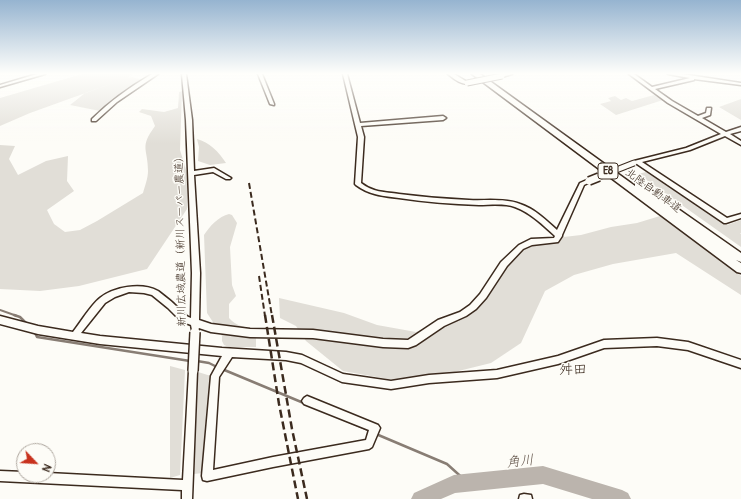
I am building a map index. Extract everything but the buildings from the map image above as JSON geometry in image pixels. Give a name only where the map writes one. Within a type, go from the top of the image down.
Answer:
[{"type":"highway","name":"北陸自動車道","points":[[507,97],[741,269]]},
{"type":"highway","name":"北陸自動車道","points":[[516,97],[741,258]]},
{"type":"street","points":[[94,120],[100,113],[120,97]]},
{"type":"street","name":"新川広域農道（新川スーパー農道）","points":[[187,97],[192,173],[196,273],[187,499]]},
{"type":"street","points":[[269,97],[272,104]]},
{"type":"street","points":[[351,97],[361,137],[358,184],[364,189],[373,192],[433,201],[509,204],[520,206],[531,211],[559,236]]},
{"type":"street","points":[[664,97],[741,143]]},
{"type":"street","points":[[697,118],[708,114],[709,110]]},
{"type":"street","points":[[359,125],[443,118]]},
{"type":"street","points":[[75,336],[102,301],[112,295],[129,289],[144,290],[154,294],[171,306],[184,319],[195,327],[231,331],[313,334],[383,343],[408,344],[414,342],[441,323],[463,314],[473,307],[483,296],[504,264],[521,247],[531,242],[556,240],[582,184],[636,162],[688,149],[741,129]]},
{"type":"street","points":[[636,162],[726,221],[741,216]]},
{"type":"street","points":[[192,173],[214,170],[228,178]]},
{"type":"street","points":[[0,320],[38,330],[100,340],[229,353],[286,356],[302,359],[342,378],[391,385],[497,374],[558,360],[604,344],[657,342],[688,346],[741,364]]},
{"type":"street","points":[[229,353],[215,376],[207,476],[369,444],[375,428],[307,401]]},
{"type":"street","points":[[0,476],[188,485]]},
{"type":"shaded area","points":[[2,97],[72,97],[0,126],[0,98]]},
{"type":"shaded area","points":[[79,97],[119,97],[100,111],[70,105]]},
{"type":"shaded area","points":[[179,97],[182,97],[180,150],[188,176],[187,209],[147,269],[79,286],[40,291],[0,289],[0,145],[15,146],[9,159],[18,175],[46,161],[68,156],[67,181],[74,191],[47,210],[54,224],[65,232],[80,230],[143,193],[148,174],[146,144],[150,133],[155,126],[151,116],[139,112],[142,109],[164,112],[178,108]]},
{"type":"shaded area","points":[[610,97],[617,97],[621,100],[626,98],[632,101],[646,97],[658,97],[663,100],[616,115],[600,104],[611,101],[608,98]]},
{"type":"shaded area","points":[[741,99],[741,120],[719,107]]},
{"type":"shaded area","points":[[197,139],[206,142],[226,163],[210,165],[198,161],[199,147]]},
{"type":"shaded area","points":[[646,172],[727,225],[741,220],[741,247],[638,174]]},
{"type":"shaded area","points":[[229,214],[232,215],[237,223],[230,247],[232,285],[236,296],[229,304],[229,318],[241,326],[256,328],[256,347],[229,347],[224,345],[222,336],[207,313],[204,235],[215,222]]},
{"type":"shaded area","points":[[660,216],[741,276],[741,295],[676,253],[613,264],[574,275],[545,291],[521,343],[491,363],[410,383],[343,371],[306,341],[296,326],[280,318],[279,298],[344,313],[377,325],[416,332],[455,315],[494,285],[509,260],[529,241],[581,235],[611,227],[637,223]]},
{"type":"shaded area","points":[[170,366],[185,370],[180,475],[170,478]]},
{"type":"shaded area","points":[[198,372],[211,376],[203,473],[194,474]]},
{"type":"waterway","points":[[0,310],[17,316]]},
{"type":"waterway","points":[[17,316],[27,324]]},
{"type":"waterway","points":[[34,331],[37,337],[190,361]]},
{"type":"waterway","points":[[197,361],[209,363],[217,367]]},
{"type":"waterway","points":[[222,369],[306,404]]},
{"type":"waterway","points":[[345,420],[371,431]]},
{"type":"waterway","points":[[376,434],[447,464],[467,482]]},
{"type":"waterway","name":"角川","points":[[420,499],[454,484],[543,475],[622,499]]},
{"type":"railway","points":[[249,183],[272,316]]},
{"type":"railway","points":[[259,276],[265,316]]},
{"type":"railway","points":[[265,315],[279,404],[298,499]]},
{"type":"railway","points":[[272,315],[292,429],[307,499]]},
{"type":"district","name":"舛田","points":[[573,370]]}]
